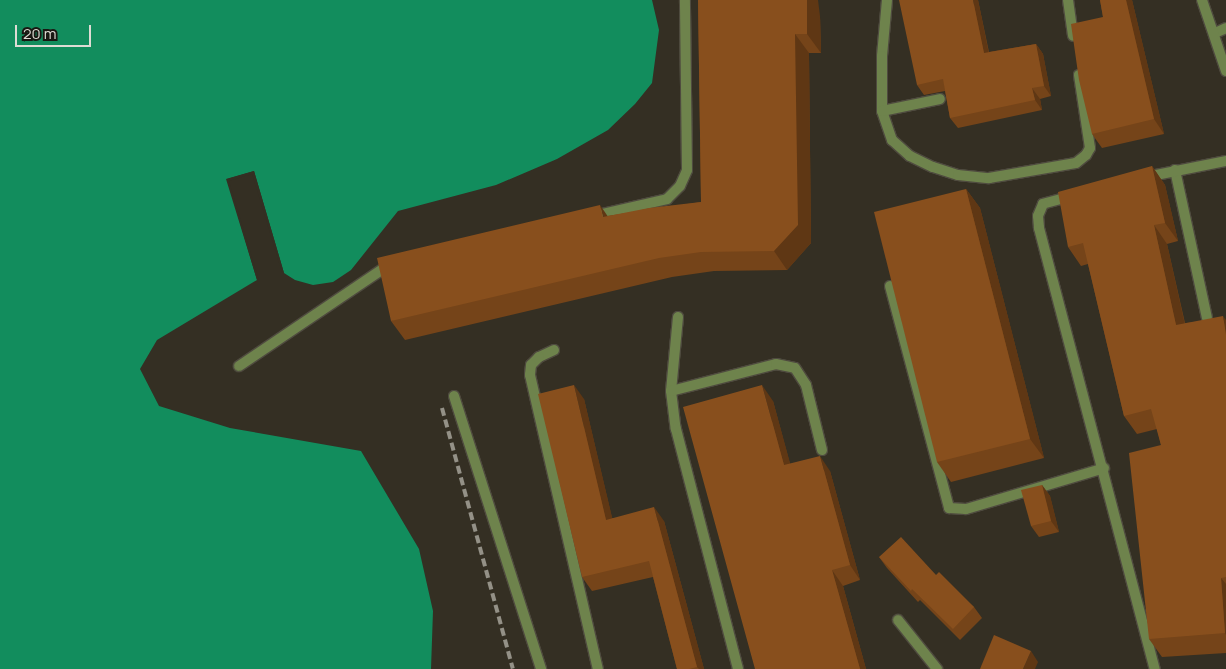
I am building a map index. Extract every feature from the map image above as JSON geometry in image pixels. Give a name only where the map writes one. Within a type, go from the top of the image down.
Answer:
[{"type":"street","points":[[579,219],[667,199],[680,186],[687,170],[685,0]]},
{"type":"street","points":[[887,0],[881,66],[882,111],[892,140],[910,156],[933,167],[958,175],[989,178],[1076,163],[1086,155],[1090,148],[1078,68]]},
{"type":"street","points":[[1068,0],[1075,49]]},
{"type":"street","points":[[1202,0],[1215,33],[1226,71]]},
{"type":"street","points":[[1215,33],[1226,28]]},
{"type":"street","points":[[882,111],[940,99]]},
{"type":"street","points":[[1137,180],[1175,170],[1226,161]]},
{"type":"street","points":[[1175,170],[1207,318]]},
{"type":"street","points":[[1080,194],[1043,204],[1038,216],[1155,669]]},
{"type":"street","points":[[239,366],[390,264],[399,262]]},
{"type":"street","points":[[890,286],[949,508],[966,510],[1104,468]]},
{"type":"street","points":[[678,317],[671,391],[676,429],[738,669]]},
{"type":"street","points":[[554,350],[539,357],[532,365],[530,375],[598,669]]},
{"type":"street","points":[[671,391],[776,364],[796,368],[806,385],[822,450]]},
{"type":"street","points":[[454,396],[542,669]]},
{"type":"street","points":[[898,620],[937,669]]},
{"type":"shaded area","points":[[0,0],[652,0],[659,30],[652,83],[635,104],[608,130],[557,159],[496,185],[398,211],[351,270],[333,282],[313,285],[295,280],[284,273],[254,171],[227,179],[257,280],[157,340],[140,369],[159,406],[230,428],[361,451],[419,549],[433,611],[431,669],[0,669]]},
{"type":"pier","points":[[254,171],[284,273],[282,273],[252,174],[229,181],[259,280],[257,280],[226,179]]},
{"type":"building","points":[[698,0],[807,0],[807,34],[795,34],[798,225],[774,251],[701,252],[659,258],[391,321],[377,258],[600,205],[603,217],[649,208],[701,202]]},
{"type":"building","points":[[899,0],[973,0],[984,53],[1036,44],[1044,86],[1032,88],[1035,100],[950,118],[943,79],[917,85]]},
{"type":"building","points":[[1100,0],[1126,0],[1154,119],[1092,134],[1079,80],[1071,24],[1103,17]]},
{"type":"building","points":[[1152,166],[1165,223],[1154,225],[1176,325],[1223,316],[1226,335],[1226,577],[1221,578],[1225,633],[1149,639],[1129,453],[1161,445],[1151,409],[1124,416],[1083,243],[1068,247],[1058,192]]},
{"type":"building","points":[[966,189],[1030,439],[937,462],[874,212]]},
{"type":"building","points":[[574,385],[606,520],[654,507],[697,667],[677,669],[649,561],[582,577],[538,394]]},
{"type":"building","points":[[762,385],[784,465],[820,456],[850,565],[832,570],[860,669],[755,669],[683,407]]},
{"type":"building","points":[[1042,485],[1051,521],[1031,526],[1021,490]]},
{"type":"building","points":[[901,537],[936,575],[939,572],[974,607],[953,629],[912,589],[911,591],[879,557]]},
{"type":"building","points":[[994,635],[1031,651],[1023,669],[980,669]]},
{"type":"railway","points":[[442,408],[513,669]]}]
